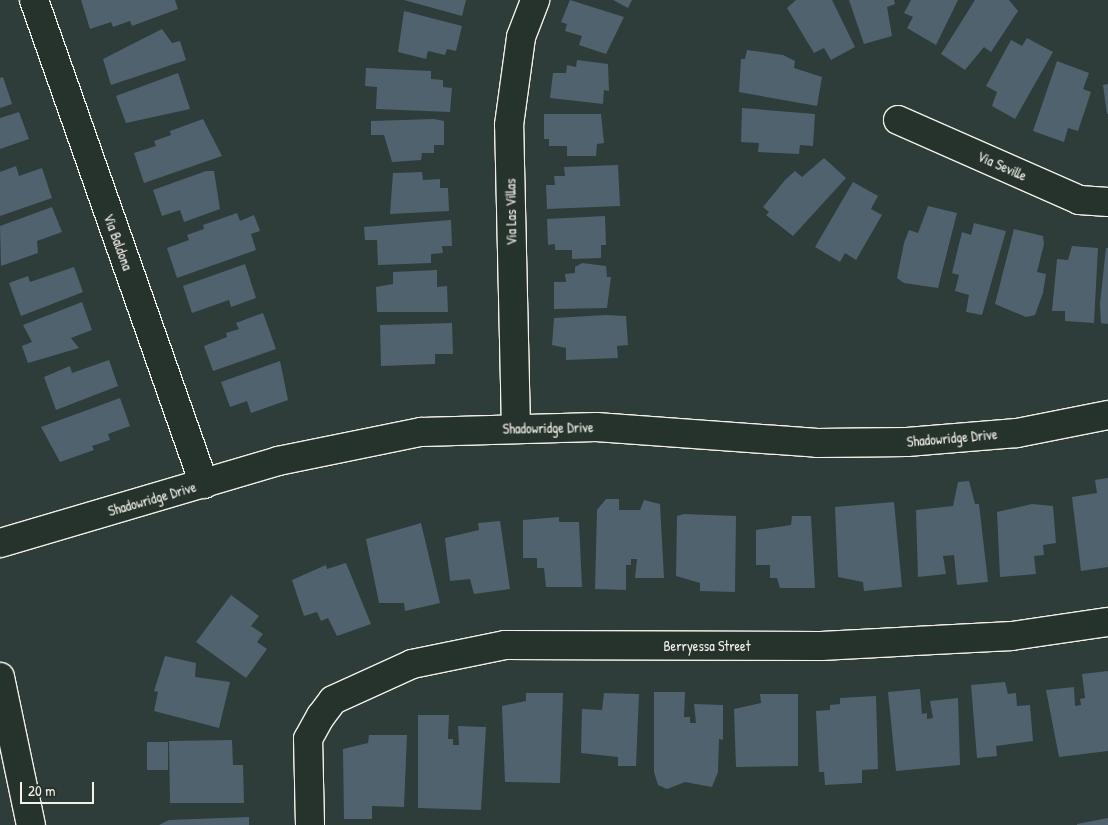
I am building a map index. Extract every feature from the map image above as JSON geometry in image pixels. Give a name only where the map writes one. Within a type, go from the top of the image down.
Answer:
[{"type":"street","name":"Via Baldona","points":[[34,0],[204,484]]},
{"type":"street","name":"Via Las Villas","points":[[516,428],[509,125],[521,37],[535,0]]},
{"type":"street","name":"Via Seville","points":[[898,120],[1079,200],[1108,202]]},
{"type":"street","name":"Shadowridge Drive","points":[[0,542],[278,461],[421,432],[596,427],[817,443],[907,442],[1017,433],[1108,415]]},
{"type":"street","name":"Berryessa Street","points":[[310,825],[308,739],[322,716],[333,700],[412,664],[506,646],[821,646],[1012,636],[1108,622]]},
{"type":"street","points":[[0,676],[32,825]]},
{"type":"building","points":[[81,0],[175,0],[178,9],[132,26],[130,21],[113,27],[111,22],[90,29]]},
{"type":"building","points":[[404,0],[466,0],[462,16]]},
{"type":"building","points":[[570,0],[624,17],[606,54],[579,45],[582,36],[565,31],[567,24],[561,22]]},
{"type":"building","points":[[613,0],[632,0],[628,8]]},
{"type":"building","points":[[796,0],[832,0],[855,47],[831,60],[824,48],[814,53],[787,8]]},
{"type":"building","points":[[849,0],[894,0],[895,4],[887,7],[892,36],[864,44]]},
{"type":"building","points":[[911,0],[958,0],[936,45],[907,28],[913,17],[904,13]]},
{"type":"building","points":[[975,0],[1009,0],[1018,11],[991,52],[984,47],[965,70],[941,54]]},
{"type":"building","points":[[404,11],[462,26],[456,51],[447,49],[445,55],[428,51],[426,59],[398,52]]},
{"type":"building","points":[[162,29],[172,43],[180,41],[186,60],[111,85],[103,59]]},
{"type":"building","points":[[1027,38],[1053,52],[1015,119],[992,106],[997,92],[986,86],[1011,40],[1022,46]]},
{"type":"building","points":[[747,50],[783,55],[795,61],[794,68],[822,77],[817,106],[739,92],[741,59],[745,59]]},
{"type":"building","points":[[577,60],[608,64],[609,91],[604,90],[603,104],[550,98],[553,73],[566,73],[567,65],[576,67]]},
{"type":"building","points":[[1057,61],[1089,73],[1083,89],[1091,92],[1078,131],[1068,128],[1064,142],[1033,131]]},
{"type":"building","points":[[366,68],[431,71],[431,79],[443,80],[443,87],[452,88],[450,112],[376,109],[377,87],[365,86]]},
{"type":"building","points":[[178,73],[190,109],[126,123],[116,96]]},
{"type":"building","points":[[3,77],[12,104],[0,108],[0,78]]},
{"type":"building","points":[[1108,84],[1108,114],[1107,114],[1103,85]]},
{"type":"building","points":[[742,108],[815,114],[813,146],[800,145],[799,154],[758,152],[759,143],[741,142]]},
{"type":"building","points":[[19,112],[29,139],[0,149],[0,118]]},
{"type":"building","points":[[544,114],[601,114],[604,143],[597,144],[596,156],[567,156],[567,146],[549,146],[549,139],[544,139]]},
{"type":"building","points":[[203,119],[222,156],[144,183],[134,153],[156,146],[154,141],[171,135],[170,131]]},
{"type":"building","points":[[434,119],[444,121],[444,145],[434,145],[434,153],[422,153],[421,160],[392,162],[384,135],[371,135],[371,121]]},
{"type":"building","points":[[824,158],[846,178],[793,236],[766,215],[769,212],[763,207],[795,171],[802,177]]},
{"type":"building","points":[[618,165],[620,206],[547,209],[546,185],[555,185],[554,176],[565,176],[564,167]]},
{"type":"building","points":[[16,166],[19,176],[42,168],[52,198],[0,216],[0,172]]},
{"type":"building","points":[[206,171],[214,171],[220,209],[184,222],[180,210],[162,216],[153,190]]},
{"type":"building","points":[[422,172],[423,180],[440,179],[440,188],[448,188],[449,211],[390,214],[393,173]]},
{"type":"building","points":[[853,182],[878,196],[871,209],[882,215],[856,260],[845,253],[840,262],[815,247]]},
{"type":"building","points":[[928,206],[957,213],[938,288],[904,283],[897,278],[904,243],[909,230],[918,233]]},
{"type":"building","points":[[52,207],[62,232],[37,241],[38,253],[1,266],[0,226]]},
{"type":"building","points":[[237,213],[240,221],[254,215],[260,231],[251,234],[256,250],[177,278],[167,248],[189,240],[187,235],[204,229],[203,225]]},
{"type":"building","points":[[605,216],[606,245],[601,245],[601,258],[572,259],[572,250],[555,250],[555,244],[548,245],[547,219]]},
{"type":"building","points":[[451,220],[452,246],[442,246],[443,253],[431,254],[431,263],[378,265],[377,240],[365,240],[364,227]]},
{"type":"building","points":[[974,223],[1006,231],[982,315],[966,312],[969,295],[955,291],[959,275],[952,273],[962,232],[971,235]]},
{"type":"building","points":[[1014,229],[1043,236],[1044,244],[1037,272],[1046,274],[1043,293],[1035,315],[1026,317],[995,304]]},
{"type":"building","points":[[1072,246],[1098,248],[1094,323],[1065,321],[1065,311],[1052,311],[1057,259],[1068,260]]},
{"type":"building","points":[[1106,248],[1108,248],[1108,324],[1101,323],[1100,304]]},
{"type":"building","points":[[582,263],[606,266],[607,277],[611,277],[607,308],[554,309],[554,282],[566,282],[565,274],[575,273],[575,267]]},
{"type":"building","points":[[245,264],[256,298],[231,307],[229,300],[192,313],[183,286]]},
{"type":"building","points":[[74,267],[83,292],[21,316],[9,283],[28,276],[30,282]]},
{"type":"building","points":[[437,270],[437,287],[447,286],[448,312],[377,312],[376,287],[393,284],[393,272]]},
{"type":"building","points":[[82,302],[92,330],[71,338],[79,348],[28,363],[22,346],[32,342],[23,325]]},
{"type":"building","points":[[263,313],[276,349],[213,371],[204,346],[227,337],[226,333],[239,329],[236,323]]},
{"type":"building","points":[[607,315],[626,316],[628,345],[617,346],[618,358],[566,360],[566,348],[552,345],[554,318]]},
{"type":"building","points":[[452,323],[453,354],[435,354],[435,364],[381,366],[380,325]]},
{"type":"building","points":[[109,360],[118,386],[56,410],[44,377],[70,366],[72,373]]},
{"type":"building","points":[[280,361],[288,400],[251,413],[247,401],[230,407],[221,382]]},
{"type":"building","points":[[120,398],[130,426],[108,434],[110,440],[92,446],[94,450],[60,462],[41,427]]},
{"type":"building","points":[[1108,478],[1108,567],[1081,571],[1072,497],[1097,493],[1095,480]]},
{"type":"building","points":[[969,481],[975,504],[979,504],[988,582],[957,585],[954,555],[943,556],[946,574],[918,577],[916,510],[953,506],[958,482]]},
{"type":"building","points":[[606,499],[619,499],[619,510],[640,510],[644,500],[660,504],[664,578],[635,578],[637,559],[631,559],[631,565],[626,565],[626,590],[595,589],[597,510]]},
{"type":"building","points":[[894,502],[902,587],[864,591],[863,582],[838,577],[835,507]]},
{"type":"building","points":[[1032,504],[1053,506],[1056,543],[1043,545],[1044,555],[1034,556],[1036,574],[1000,577],[997,512]]},
{"type":"building","points":[[684,514],[736,516],[735,592],[700,591],[700,583],[676,576],[677,516]]},
{"type":"building","points":[[792,516],[811,516],[815,588],[780,588],[777,578],[770,578],[770,565],[756,565],[756,530],[791,525]]},
{"type":"building","points":[[559,517],[559,522],[579,522],[582,587],[546,587],[544,568],[537,568],[537,558],[523,558],[523,520]]},
{"type":"building","points":[[500,521],[510,589],[474,594],[470,579],[450,581],[445,538],[479,530],[478,523]]},
{"type":"building","points":[[421,523],[440,603],[405,611],[404,603],[379,603],[366,539]]},
{"type":"building","points":[[346,563],[371,624],[337,636],[328,618],[321,621],[317,612],[304,616],[292,580],[326,565],[327,569]]},
{"type":"building","points":[[231,595],[259,616],[251,626],[263,634],[257,642],[267,649],[246,678],[196,642]]},
{"type":"building","points":[[165,656],[196,663],[195,677],[230,682],[219,728],[154,711],[158,692],[154,691]]},
{"type":"building","points":[[1108,671],[1108,751],[1059,757],[1046,690],[1074,687],[1075,706],[1081,705],[1080,699],[1085,698],[1082,674]]},
{"type":"building","points":[[1005,682],[1008,694],[1016,693],[1017,706],[1030,705],[1033,741],[996,746],[997,756],[977,758],[971,685]]},
{"type":"building","points":[[920,689],[922,714],[927,713],[927,719],[933,718],[930,701],[958,698],[960,765],[896,771],[888,692]]},
{"type":"building","points":[[654,692],[685,692],[684,717],[690,717],[690,723],[696,723],[694,704],[723,705],[723,740],[719,739],[718,772],[712,787],[685,782],[667,789],[658,785],[654,772]]},
{"type":"building","points":[[526,693],[563,693],[560,783],[505,782],[502,706],[526,701]]},
{"type":"building","points":[[604,693],[639,694],[636,766],[618,766],[618,757],[581,753],[582,709],[602,710]]},
{"type":"building","points":[[760,694],[798,694],[798,766],[736,767],[734,709],[761,703]]},
{"type":"building","points":[[876,696],[878,769],[862,770],[862,783],[825,785],[824,772],[819,772],[816,711],[830,710],[830,705],[840,704],[840,698]]},
{"type":"building","points":[[418,715],[449,715],[448,739],[453,739],[453,745],[459,745],[458,726],[486,727],[481,810],[418,808]]},
{"type":"building","points":[[369,735],[407,735],[404,807],[372,806],[372,819],[344,819],[343,749],[368,743]]},
{"type":"building","points":[[232,740],[233,765],[243,765],[244,803],[170,803],[169,741]]},
{"type":"building","points":[[147,742],[168,742],[168,770],[147,770]]},
{"type":"building","points":[[249,817],[249,825],[159,825],[169,820]]},
{"type":"building","points":[[1108,818],[1108,825],[1077,825],[1077,824]]}]
